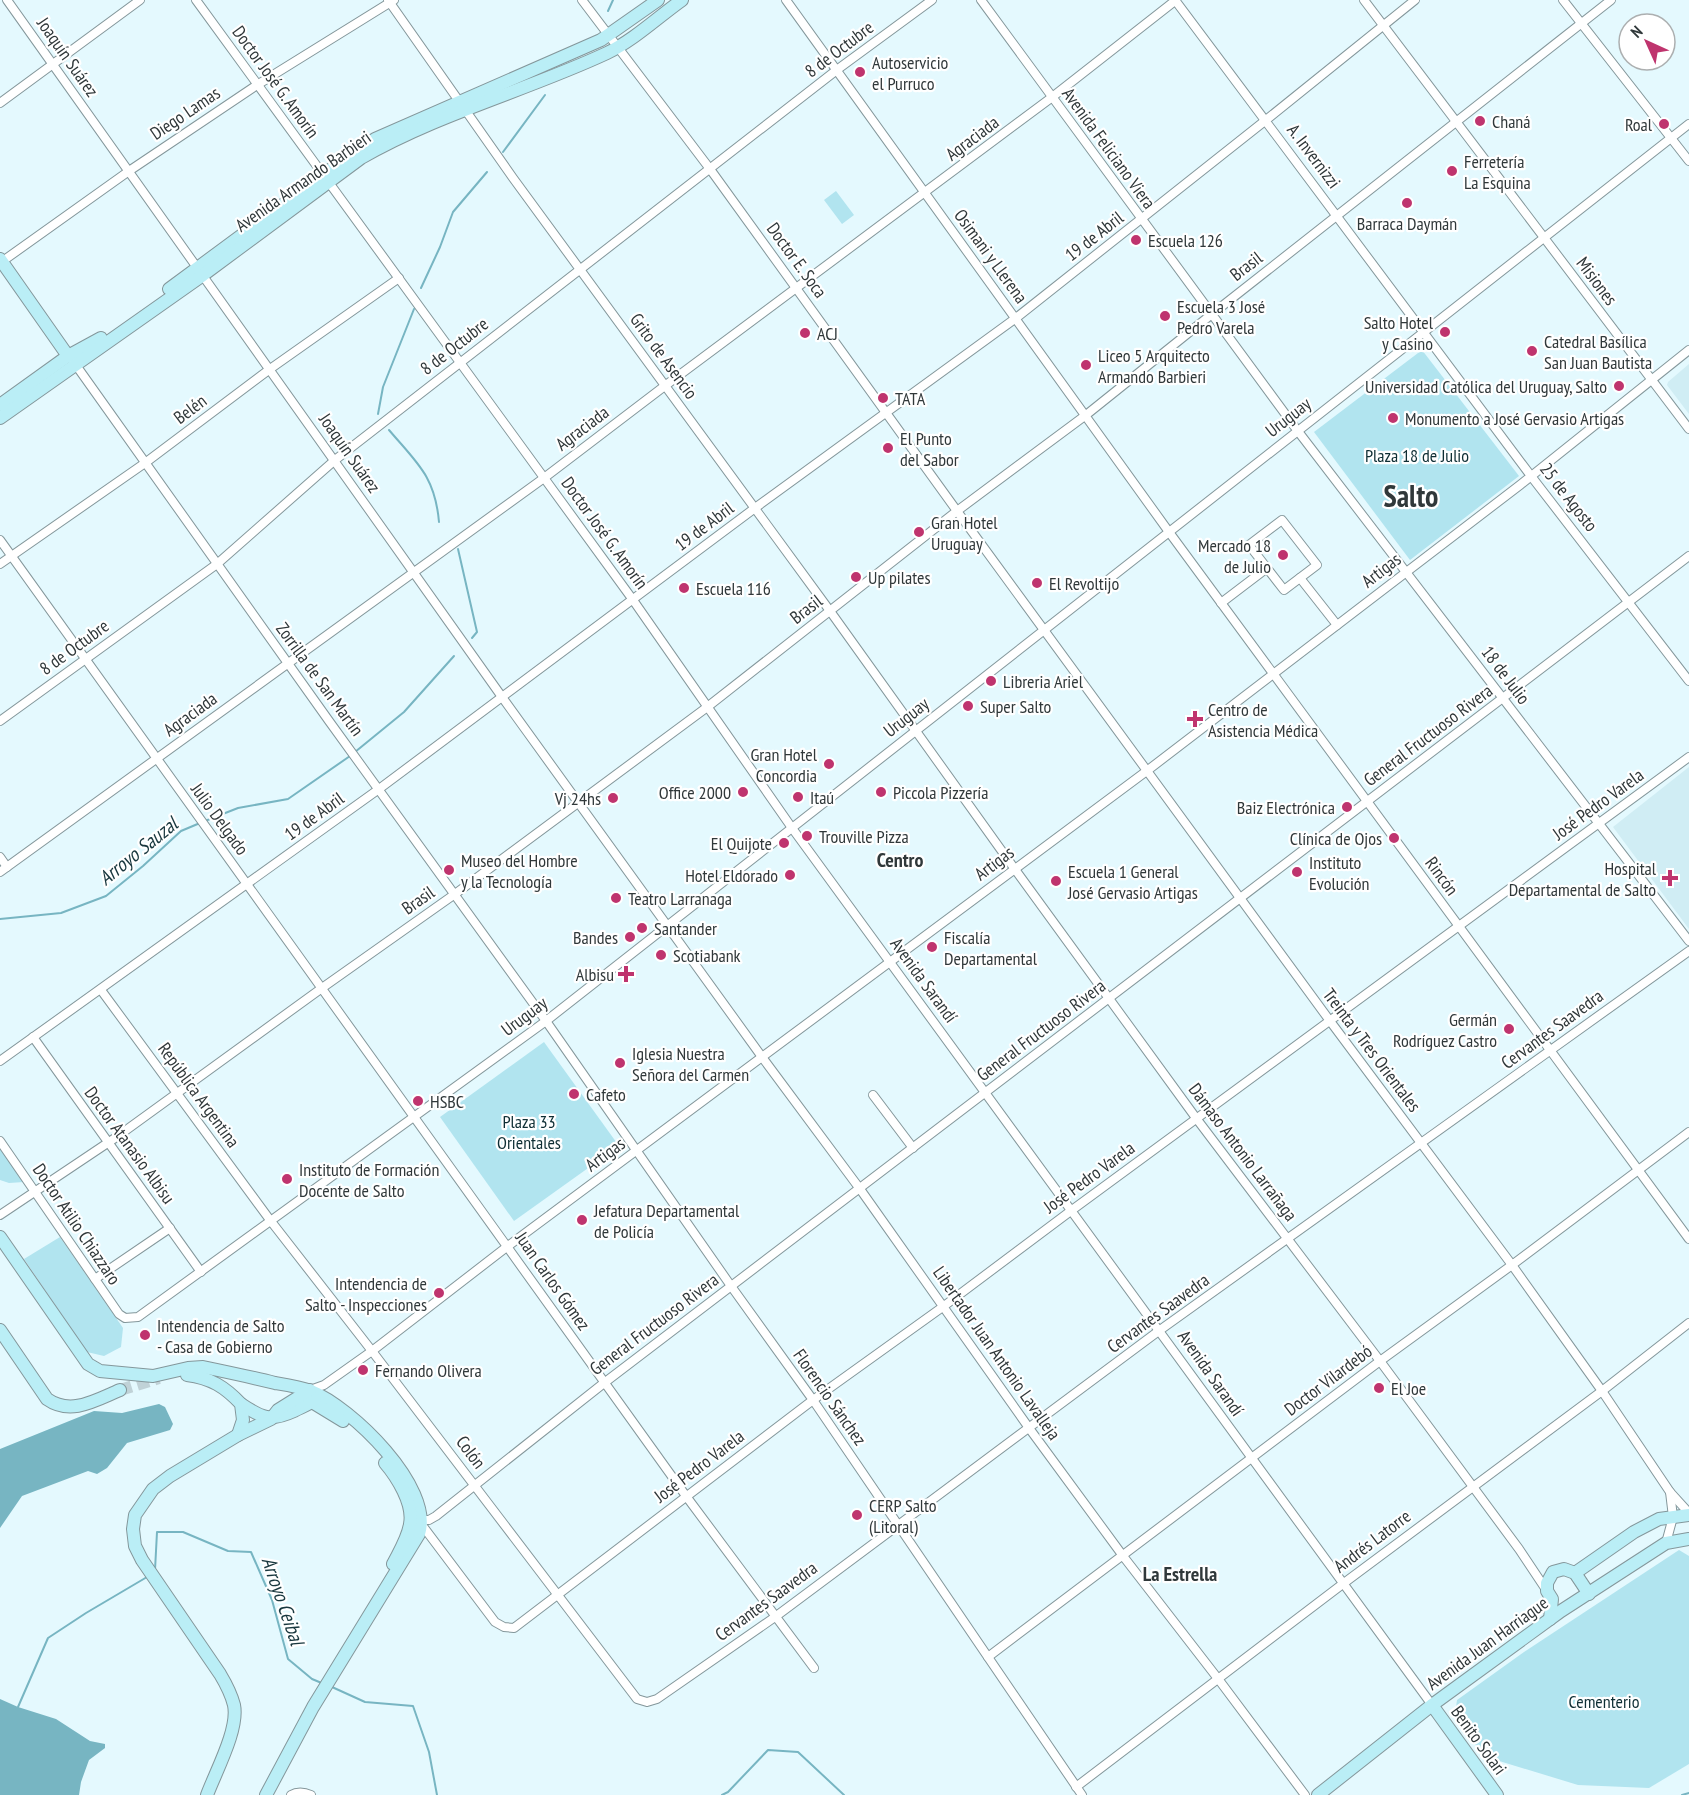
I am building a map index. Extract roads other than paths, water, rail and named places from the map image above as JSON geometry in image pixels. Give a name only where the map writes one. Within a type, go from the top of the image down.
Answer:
[{"type":"street","name":"Joaquín Suárez","points":[[7,0],[667,926]]},
{"type":"street","points":[[0,103],[140,0]]},
{"type":"street","name":"Doctor José G. Amorín","points":[[196,0],[633,600],[706,708],[792,828]]},
{"type":"street","name":"Doctor E. Soca","points":[[582,0],[710,169],[1044,629]]},
{"type":"street","name":"Avenida Armando Barbieri","points":[[464,105],[609,36],[658,0]]},
{"type":"street","name":"Avenida Armando Barbieri","points":[[0,405],[72,360],[200,271],[375,140],[618,47],[682,0]]},
{"type":"street","name":"Osimani y Llerena","points":[[786,0],[838,69],[1169,532]]},
{"type":"street","name":"8 de Octubre","points":[[0,721],[217,564],[335,460],[838,69],[932,0]]},
{"type":"street","name":"Avenida Feliciano Viera","points":[[981,0],[1297,430]]},
{"type":"street","name":"Agraciada","points":[[4,869],[544,478],[926,193],[1175,0]]},
{"type":"street","name":"A. Invernizzi","points":[[1175,0],[1424,334]]},
{"type":"street","name":"Misiones","points":[[1364,0],[1689,429]]},
{"type":"street","name":"19 de Abril","points":[[0,1060],[101,990],[379,789],[886,411],[1016,318],[1415,0]]},
{"type":"street","points":[[1563,0],[1689,160]]},
{"type":"street","name":"Brasil","points":[[0,1215],[108,1143],[455,894],[706,708],[957,511],[1086,415],[1611,0]]},
{"type":"street","name":"Diego Lamas","points":[[1,261],[257,85],[391,1]]},
{"type":"street","name":"Grito de Asencio","points":[[391,1],[513,178],[916,730]]},
{"type":"street","name":"Uruguay","points":[[131,1319],[138,1317],[201,1272],[546,1021],[1689,124]]},
{"type":"street","points":[[1,261],[72,360]]},
{"type":"street","name":"Belén","points":[[0,564],[145,463],[270,369],[399,279]]},
{"type":"street","name":"25 de Agosto","points":[[1424,334],[1689,681]]},
{"type":"street","name":"Artigas","points":[[311,1396],[508,1246],[1148,770],[1532,476],[1689,350]]},
{"type":"street","name":"Avenida Armando Barbieri","points":[[0,418],[72,360]]},
{"type":"street","name":"Zorrilla de San Martín","points":[[72,360],[546,1021]]},
{"type":"street","name":"18 de Julio","points":[[1297,430],[1689,941]]},
{"type":"street","points":[[1282,520],[1317,565],[1284,590],[1267,568],[1249,545],[1282,520]]},
{"type":"street","name":"Rincón","points":[[1169,532],[1689,1239]]},
{"type":"street","name":"Julio Delgado","points":[[0,540],[415,1117]]},
{"type":"street","name":"General Fructuoso Rivera","points":[[419,1525],[436,1516],[604,1383],[1689,556]]},
{"type":"street","points":[[1221,603],[1267,568]]},
{"type":"street","points":[[1300,578],[1337,625]]},
{"type":"street","name":"Treinta y Tres Orientales","points":[[1044,629],[1330,1021],[1512,1265],[1602,1391],[1670,1492],[1689,1514]]},
{"type":"street","name":"Dámaso Antonio Larrañaga","points":[[916,730],[1109,999],[1380,1361],[1550,1595]]},
{"type":"street","name":"José Pedro Varela","points":[[419,1525],[440,1548],[495,1622],[504,1627],[514,1628],[813,1400],[1689,757]]},
{"type":"street","name":"Avenida Sarandí","points":[[792,828],[1161,1330],[1251,1459],[1432,1705]]},
{"type":"street","points":[[0,857],[4,869]]},
{"type":"street","name":"Libertador Juan Antonio Lavalleja","points":[[667,926],[860,1189],[1029,1428],[1123,1556],[1305,1795]]},
{"type":"street","name":"Cervantes Saavedra","points":[[647,1702],[657,1699],[775,1617],[1161,1330],[1689,951]]},
{"type":"street","name":"República Argentina","points":[[101,990],[270,1220]]},
{"type":"street","name":"Florencio Sánchez","points":[[546,1021],[813,1400],[1079,1791]]},
{"type":"street","name":"Doctor Atanasio Albisu","points":[[33,1037],[201,1272]]},
{"type":"street","points":[[873,1095],[913,1148]]},
{"type":"street","name":"Juan Carlos Gómez","points":[[415,1117],[604,1383],[814,1668]]},
{"type":"street","name":"Doctor Vilardebó","points":[[988,1657],[1380,1361],[1689,1132]]},
{"type":"street","name":"Doctor Atilio Chiazzaro","points":[[0,1141],[119,1314],[131,1319]]},
{"type":"street","name":"Colón","points":[[270,1220],[638,1699],[647,1702]]},
{"type":"street","points":[[95,1279],[170,1228]]},
{"type":"street","points":[[0,1236],[93,1368],[100,1371],[153,1376],[203,1367],[311,1396],[346,1413],[376,1440],[412,1488],[419,1525],[370,1614],[313,1707],[266,1795]]},
{"type":"street","name":"Andrés Latorre","points":[[1079,1791],[1344,1583],[1602,1391],[1689,1323]]},
{"type":"street","points":[[0,1330],[47,1399],[56,1405],[68,1408],[80,1406],[120,1390]]},
{"type":"street","points":[[187,1375],[220,1384],[241,1404],[256,1414],[270,1419]]},
{"type":"street","points":[[207,1795],[231,1734],[234,1707],[230,1690],[142,1560],[135,1546],[133,1529],[135,1515],[153,1489],[170,1476],[238,1435],[270,1419],[278,1410],[311,1396]]},
{"type":"street","points":[[238,1435],[243,1420],[241,1404]]},
{"type":"street","name":"Treinta y Tres Orientales","points":[[1666,1543],[1673,1517],[1670,1492]]},
{"type":"street","points":[[1575,1573],[1634,1532],[1659,1519],[1689,1514]]},
{"type":"street","name":"Avenida Juan Harriague","points":[[1318,1795],[1432,1705],[1550,1619],[1666,1543],[1689,1539]]},
{"type":"street","points":[[1550,1619],[1550,1595],[1546,1583],[1553,1572],[1564,1569],[1575,1573],[1589,1594]]},
{"type":"street","points":[[1550,1595],[1565,1609]]},
{"type":"street","name":"Benito Solari","points":[[1432,1705],[1497,1795]]},
{"type":"street","points":[[257,1795],[289,1742],[304,1724]]},
{"type":"street","points":[[291,1795],[296,1792],[305,1792],[311,1795]]},
{"type":"waterway","points":[[608,11],[613,0]]},
{"type":"waterway","points":[[503,152],[545,95]]},
{"type":"waterway","points":[[421,288],[453,212],[487,172]]},
{"type":"waterway","points":[[378,414],[383,387],[414,309]]},
{"type":"waterway","points":[[389,430],[416,461],[429,481],[437,506],[439,522]]},
{"type":"waterway","points":[[458,549],[477,632],[472,638]]},
{"type":"waterway","name":"Arroyo Sauzal","points":[[355,752],[404,712],[454,656]]},
{"type":"waterway","name":"Arroyo Sauzal","points":[[205,821],[238,808],[288,799],[350,756]]},
{"type":"waterway","name":"Arroyo Sauzal","points":[[0,919],[61,913],[106,896],[181,831],[200,823]]},
{"type":"waterway","name":"Arroyo Ceibal","points":[[155,1570],[157,1532],[183,1532],[228,1551],[251,1552],[272,1600],[288,1659],[312,1679],[324,1684]]},
{"type":"waterway","name":"Arroyo Ceibal","points":[[18,1707],[48,1638],[147,1577]]},
{"type":"waterway","name":"Arroyo Ceibal","points":[[332,1687],[365,1702],[413,1706],[429,1752],[437,1795]]},
{"type":"waterway","name":"Arroyo Ceibal","points":[[722,1795],[728,1792],[768,1750],[798,1752],[844,1795]]},
{"type":"waterway","name":"Arroyo Ceibal","points":[[1682,1795],[1689,1793]]},
{"type":"tunnel","points":[[120,1390],[159,1378]]},
{"type":"place","name":"Autoservicio el Purruco","points":[[860,72]]},
{"type":"place","name":"Chaná","points":[[1480,121]]},
{"type":"place","name":"Roal","points":[[1664,124]]},
{"type":"place","name":"Ferretería La Esquina","points":[[1452,171]]},
{"type":"place","name":"Barraca Daymán","points":[[1407,203]]},
{"type":"place","name":"Escuela 126","points":[[1136,240]]},
{"type":"place","name":"Escuela 3 José Pedro Varela","points":[[1165,316]]},
{"type":"place","name":"Salto Hotel y Casino","points":[[1445,332]]},
{"type":"place","name":"ACJ","points":[[805,333]]},
{"type":"place","name":"Catedral Basílica San Juan Bautista","points":[[1532,351]]},
{"type":"place","name":"Liceo 5 Arquitecto Armando Barbieri","points":[[1086,365]]},
{"type":"place","name":"Universidad Católica del Uruguay, Salto","points":[[1619,386]]},
{"type":"place","name":"TATA","points":[[883,398]]},
{"type":"place","name":"Monumento a José Gervasio Artigas","points":[[1393,418]]},
{"type":"place","name":"El Punto del Sabor","points":[[888,448]]},
{"type":"place","name":"Gran Hotel Uruguay","points":[[919,532]]},
{"type":"place","name":"Mercado 18 de Julio","points":[[1283,555]]},
{"type":"place","name":"Up pilates","points":[[856,577]]},
{"type":"place","name":"El Revoltijo","points":[[1037,583]]},
{"type":"place","name":"Escuela 116","points":[[684,588]]},
{"type":"place","name":"Libreria Ariel","points":[[991,681]]},
{"type":"place","name":"Super Salto","points":[[968,706]]},
{"type":"place","name":"Centro de Asistencia Médica","points":[[1195,719]]},
{"type":"place","name":"Gran Hotel Concordia","points":[[829,764]]},
{"type":"place","name":"Office 2000","points":[[743,792]]},
{"type":"place","name":"Piccola Pizzería","points":[[881,792]]},
{"type":"place","name":"Itaú","points":[[798,797]]},
{"type":"place","name":"Vj 24hs","points":[[613,798]]},
{"type":"place","name":"Baiz Electrónica","points":[[1347,807]]},
{"type":"place","name":"Trouville Pizza","points":[[807,836]]},
{"type":"place","name":"Clínica de Ojos","points":[[1394,838]]},
{"type":"place","name":"El Quijote","points":[[784,843]]},
{"type":"place","name":"Museo del Hombre y la Tecnología","points":[[449,870]]},
{"type":"place","name":"Instituto Evolución","points":[[1297,872]]},
{"type":"place","name":"Hotel Eldorado","points":[[790,875]]},
{"type":"place","name":"Hospital Departamental de Salto","points":[[1670,878]]},
{"type":"place","name":"Escuela 1 General José Gervasio Artigas","points":[[1056,881]]},
{"type":"place","name":"Teatro Larranaga","points":[[616,898]]},
{"type":"place","name":"Santander","points":[[642,928]]},
{"type":"place","name":"Bandes","points":[[630,937]]},
{"type":"place","name":"Fiscalía Departamental","points":[[932,947]]},
{"type":"place","name":"Scotiabank","points":[[661,955]]},
{"type":"place","name":"Albisu","points":[[626,974]]},
{"type":"place","name":"Germán Rodríguez Castro","points":[[1509,1029]]},
{"type":"place","name":"Iglesia Nuestra Señora del Carmen","points":[[620,1063]]},
{"type":"place","name":"Cafeto","points":[[574,1094]]},
{"type":"place","name":"HSBC","points":[[418,1101]]},
{"type":"place","name":"Instituto de Formación Docente de Salto","points":[[287,1179]]},
{"type":"place","name":"Jefatura Departamental de Policía","points":[[582,1220]]},
{"type":"place","name":"Intendencia de Salto - Inspecciones","points":[[439,1293]]},
{"type":"place","name":"Intendencia de Salto - Casa de Gobierno","points":[[145,1335]]},
{"type":"place","name":"Fernando Olivera","points":[[363,1370]]},
{"type":"place","name":"El Joe","points":[[1379,1388]]},
{"type":"place","name":"CERP Salto (Litoral)","points":[[857,1515]]},
{"type":"district","name":"Salto","points":[[1411,495]]},
{"type":"district","name":"Centro","points":[[900,860]]},
{"type":"district","name":"La Estrella","points":[[1180,1574]]},
{"type":"park label","name":"Plaza 18 de Julio","points":[[1417,455]]},
{"type":"park label","name":"Plaza 33 Orientales","points":[[529,1131]]},
{"type":"park label","name":"Cementerio","points":[[1604,1701]]}]
